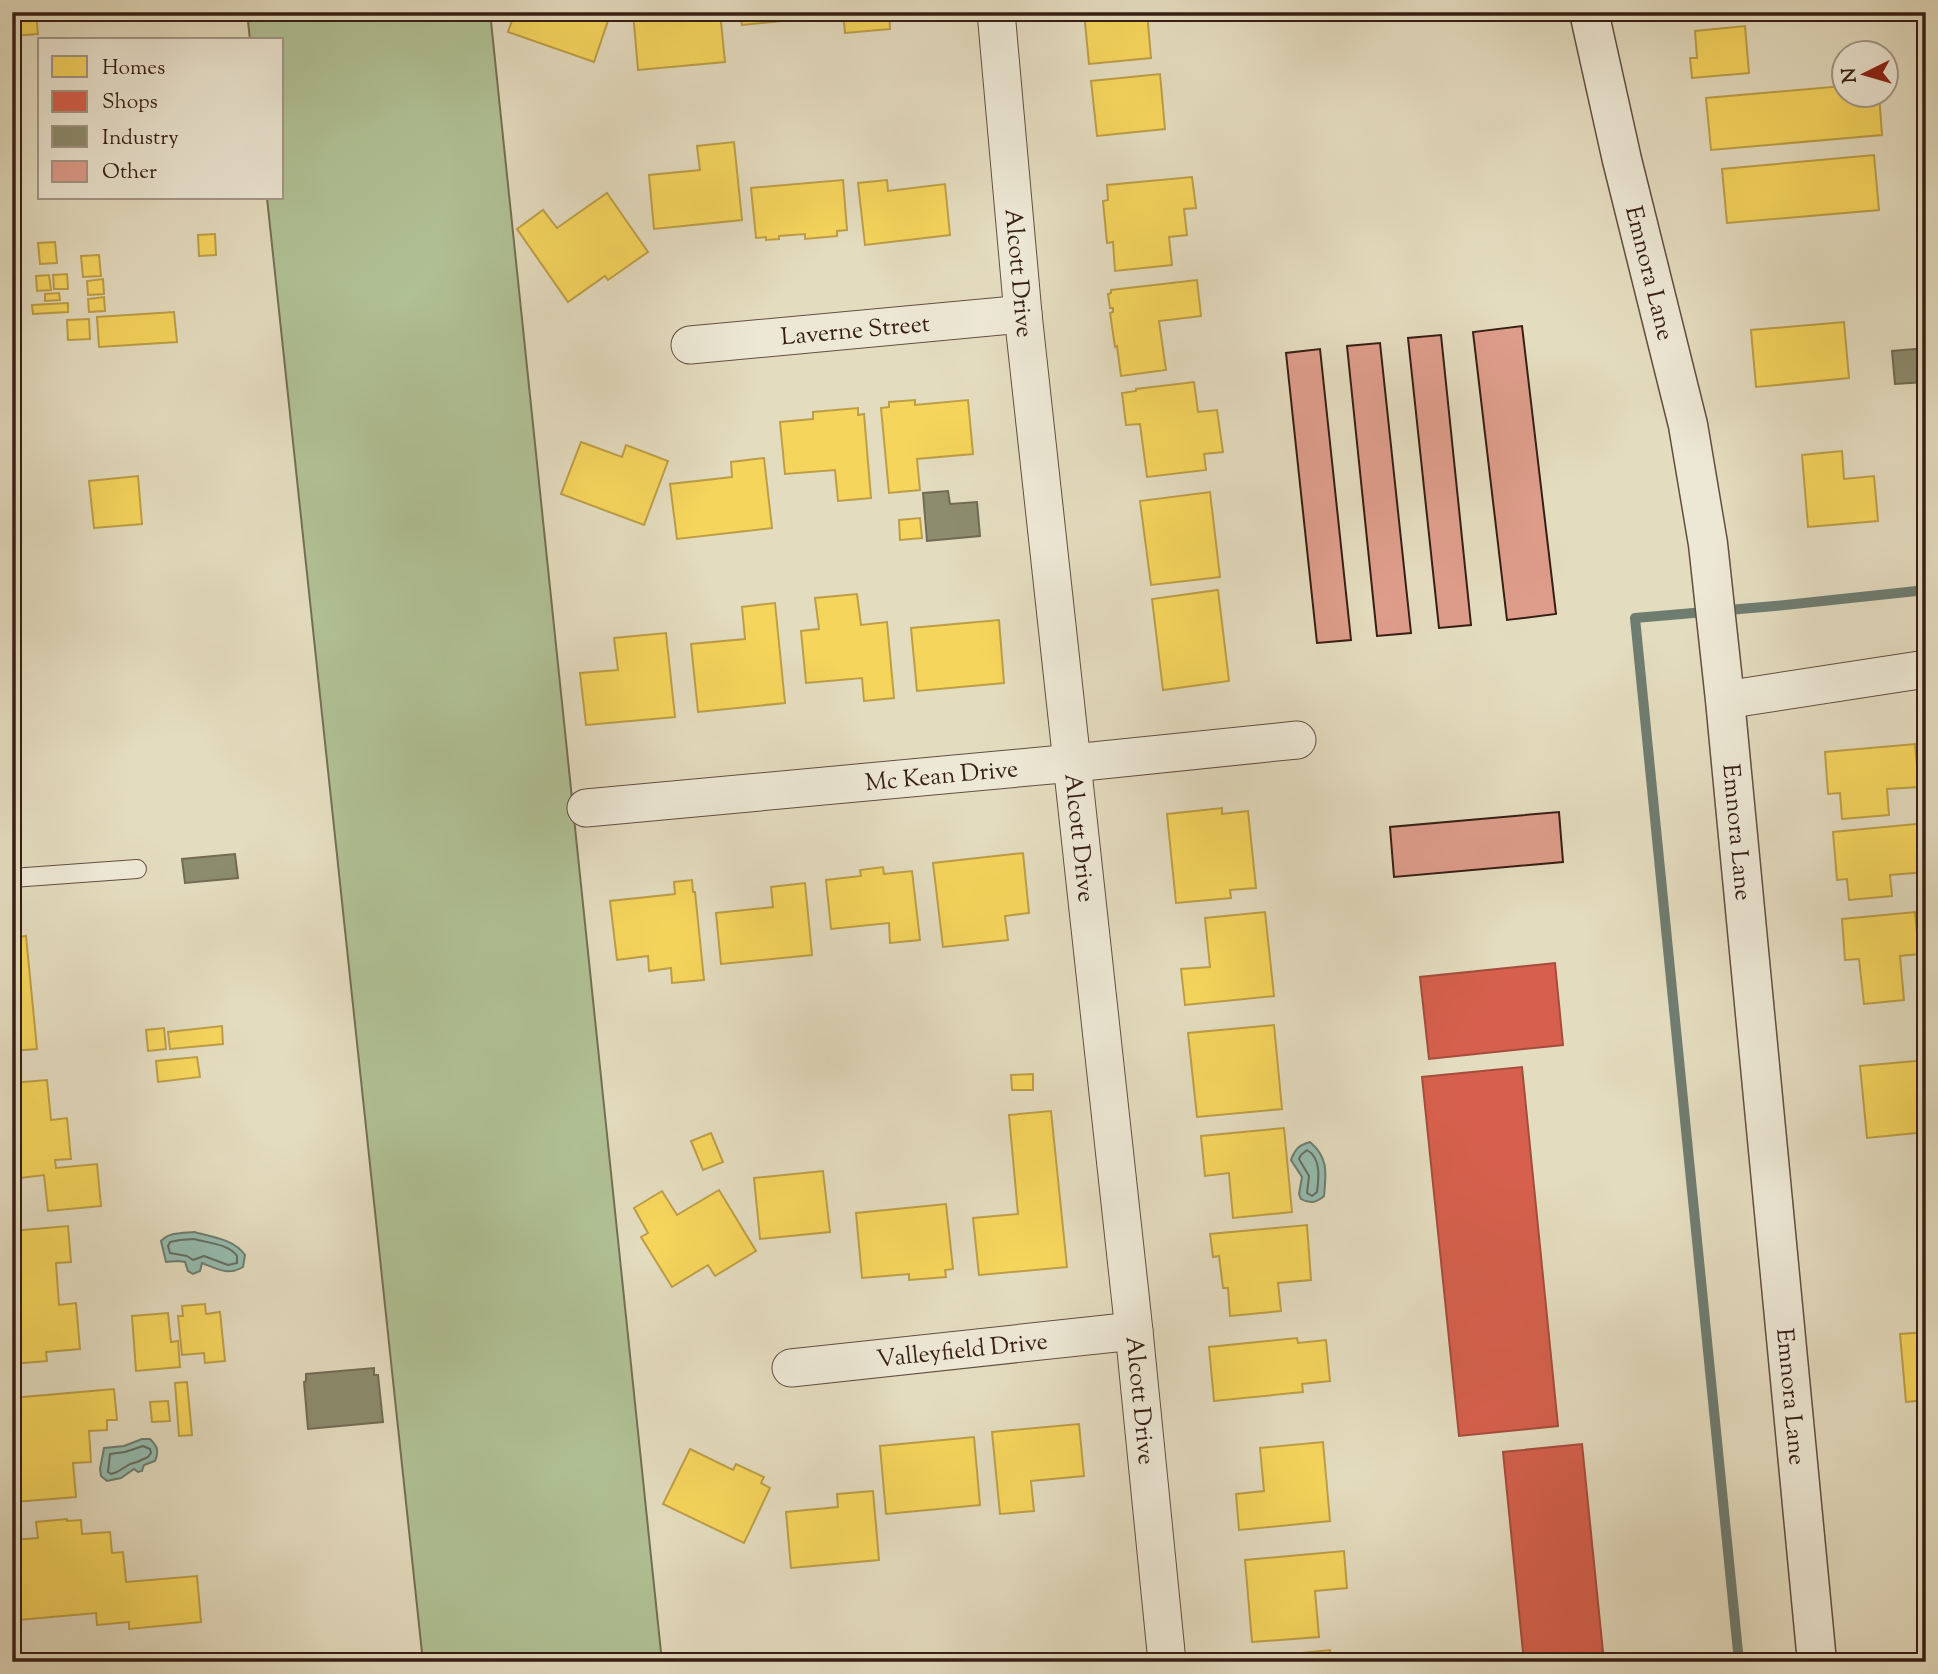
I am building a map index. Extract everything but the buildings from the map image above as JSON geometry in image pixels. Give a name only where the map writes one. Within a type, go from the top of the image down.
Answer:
[{"type":"street","name":"Alcott Drive","points":[[996,12],[1023,314],[1167,1662]]},
{"type":"street","name":"Emnora Lane","points":[[1589,12],[1622,160],[1688,425],[1708,544],[1816,1662]]},
{"type":"street","name":"Laverne Street","points":[[690,345],[1023,314]]},
{"type":"street","points":[[1725,700],[1926,669]]},
{"type":"street","name":"Mc Kean Drive","points":[[586,808],[1297,740]]},
{"type":"street","name":"Valleyfield Drive","points":[[791,1368],[1133,1331]]},
{"type":"lane","points":[[12,878],[137,869]]},
{"type":"green space","points":[[247,12],[490,12],[662,1662],[423,1662],[267,200],[284,200],[284,38],[250,38]]},
{"type":"water","points":[[1310,1142],[1323,1160],[1325,1173],[1324,1196],[1310,1202],[1301,1199],[1299,1194],[1302,1177],[1291,1160],[1298,1148]]},
{"type":"water","points":[[194,1232],[235,1245],[245,1255],[243,1267],[228,1271],[202,1263],[200,1271],[193,1274],[188,1271],[185,1262],[166,1262],[161,1241],[172,1234]]},
{"type":"water","points":[[150,1439],[155,1444],[155,1461],[144,1465],[142,1471],[134,1469],[121,1478],[107,1481],[101,1476],[104,1448],[124,1446]]},
{"type":"waterway","points":[[1739,1662],[1635,618],[1926,590]]}]
